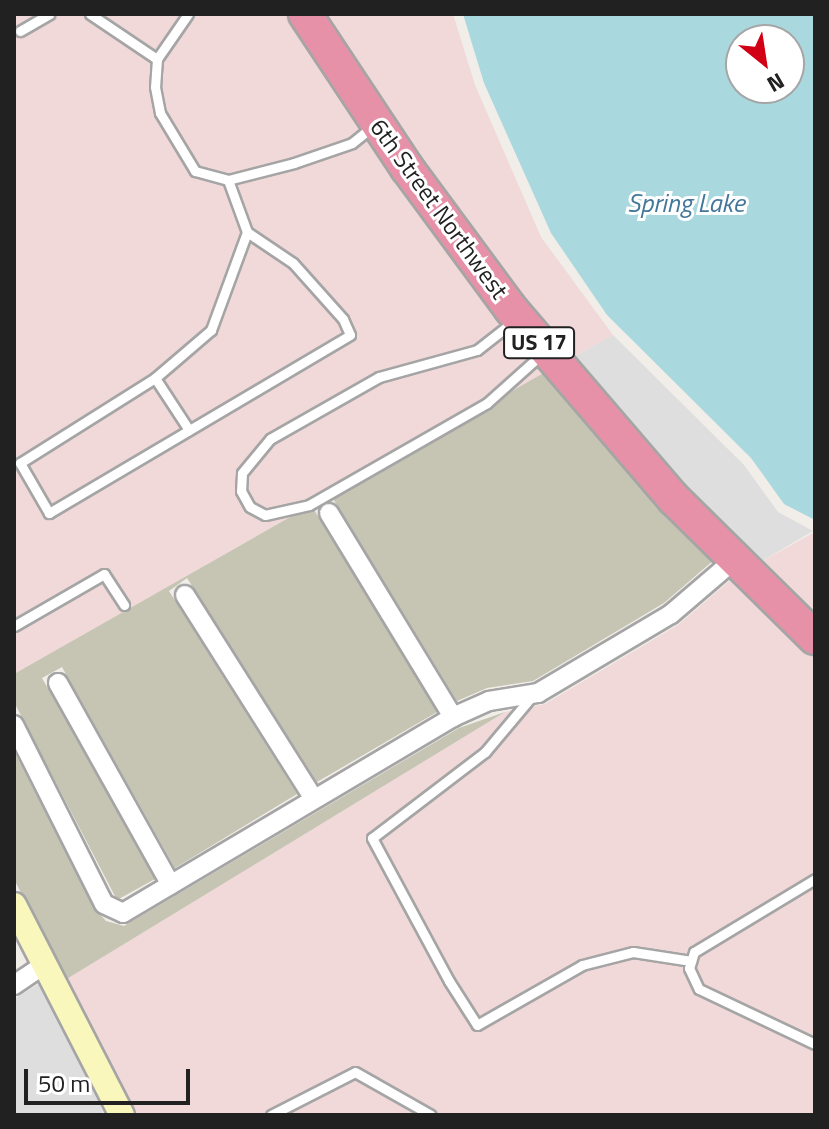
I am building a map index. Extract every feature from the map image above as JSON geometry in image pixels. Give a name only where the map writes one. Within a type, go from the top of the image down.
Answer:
[{"type":"highway","name":"6th Street Northwest","points":[[305,14],[377,123],[545,351],[733,561],[815,638]]},
{"type":"street","points":[[329,513],[453,717]]},
{"type":"street","points":[[14,725],[104,904],[123,913],[453,717],[489,701],[533,694],[671,614],[733,561]]},
{"type":"street","points":[[185,595],[314,799]]},
{"type":"street","points":[[58,683],[171,885]]},
{"type":"street","points":[[14,905],[122,1115]]},
{"type":"street","points":[[14,985],[44,965]]},
{"type":"lane","points":[[20,31],[50,14]]},
{"type":"lane","points":[[90,14],[157,59]]},
{"type":"lane","points":[[188,14],[157,59],[155,87],[160,113],[195,171],[228,180],[352,143],[377,123]]},
{"type":"lane","points":[[228,180],[247,232],[293,263],[343,319],[350,335],[49,513],[20,463],[155,378],[211,330],[247,232]]},
{"type":"lane","points":[[518,317],[477,350],[379,377],[270,439],[242,473],[241,491],[250,507],[265,515],[309,505],[487,403],[545,351]]},
{"type":"lane","points":[[155,378],[189,430]]},
{"type":"lane","points":[[14,626],[104,574],[124,605]]},
{"type":"lane","points":[[533,694],[485,752],[372,838],[449,981],[477,1025],[582,965],[633,952],[691,961]]},
{"type":"lane","points":[[815,879],[694,952],[691,961],[699,989],[815,1044]]},
{"type":"lane","points":[[271,1115],[355,1072],[431,1115]]},
{"type":"shaded area","points":[[14,14],[292,14],[547,371],[14,674]]},
{"type":"shaded area","points":[[319,14],[453,14],[475,85],[541,237],[613,335],[568,360],[519,302]]},
{"type":"shaded area","points":[[613,335],[744,465],[778,512],[813,531],[755,565],[568,360]]},
{"type":"shaded area","points":[[547,371],[715,559],[664,603],[533,681],[487,688],[457,701],[332,497],[313,508],[437,712],[317,782],[187,578],[169,591],[297,794],[175,868],[62,667],[42,678],[155,879],[117,900],[14,702],[14,674]]},
{"type":"shaded area","points":[[815,532],[815,623],[755,565]]},
{"type":"shaded area","points":[[734,577],[815,654],[815,1115],[136,1115],[65,980],[505,712],[545,704],[678,625]]},
{"type":"shaded area","points":[[505,712],[65,980],[14,879],[14,751],[94,908],[106,921],[124,926],[459,728]]},
{"type":"shaded area","points":[[40,983],[91,1080],[104,1115],[14,1115],[14,999]]},
{"type":"water","name":"Spring Lake","points":[[463,14],[815,14],[815,520],[784,504],[751,458],[607,315],[551,233],[484,83]]}]
